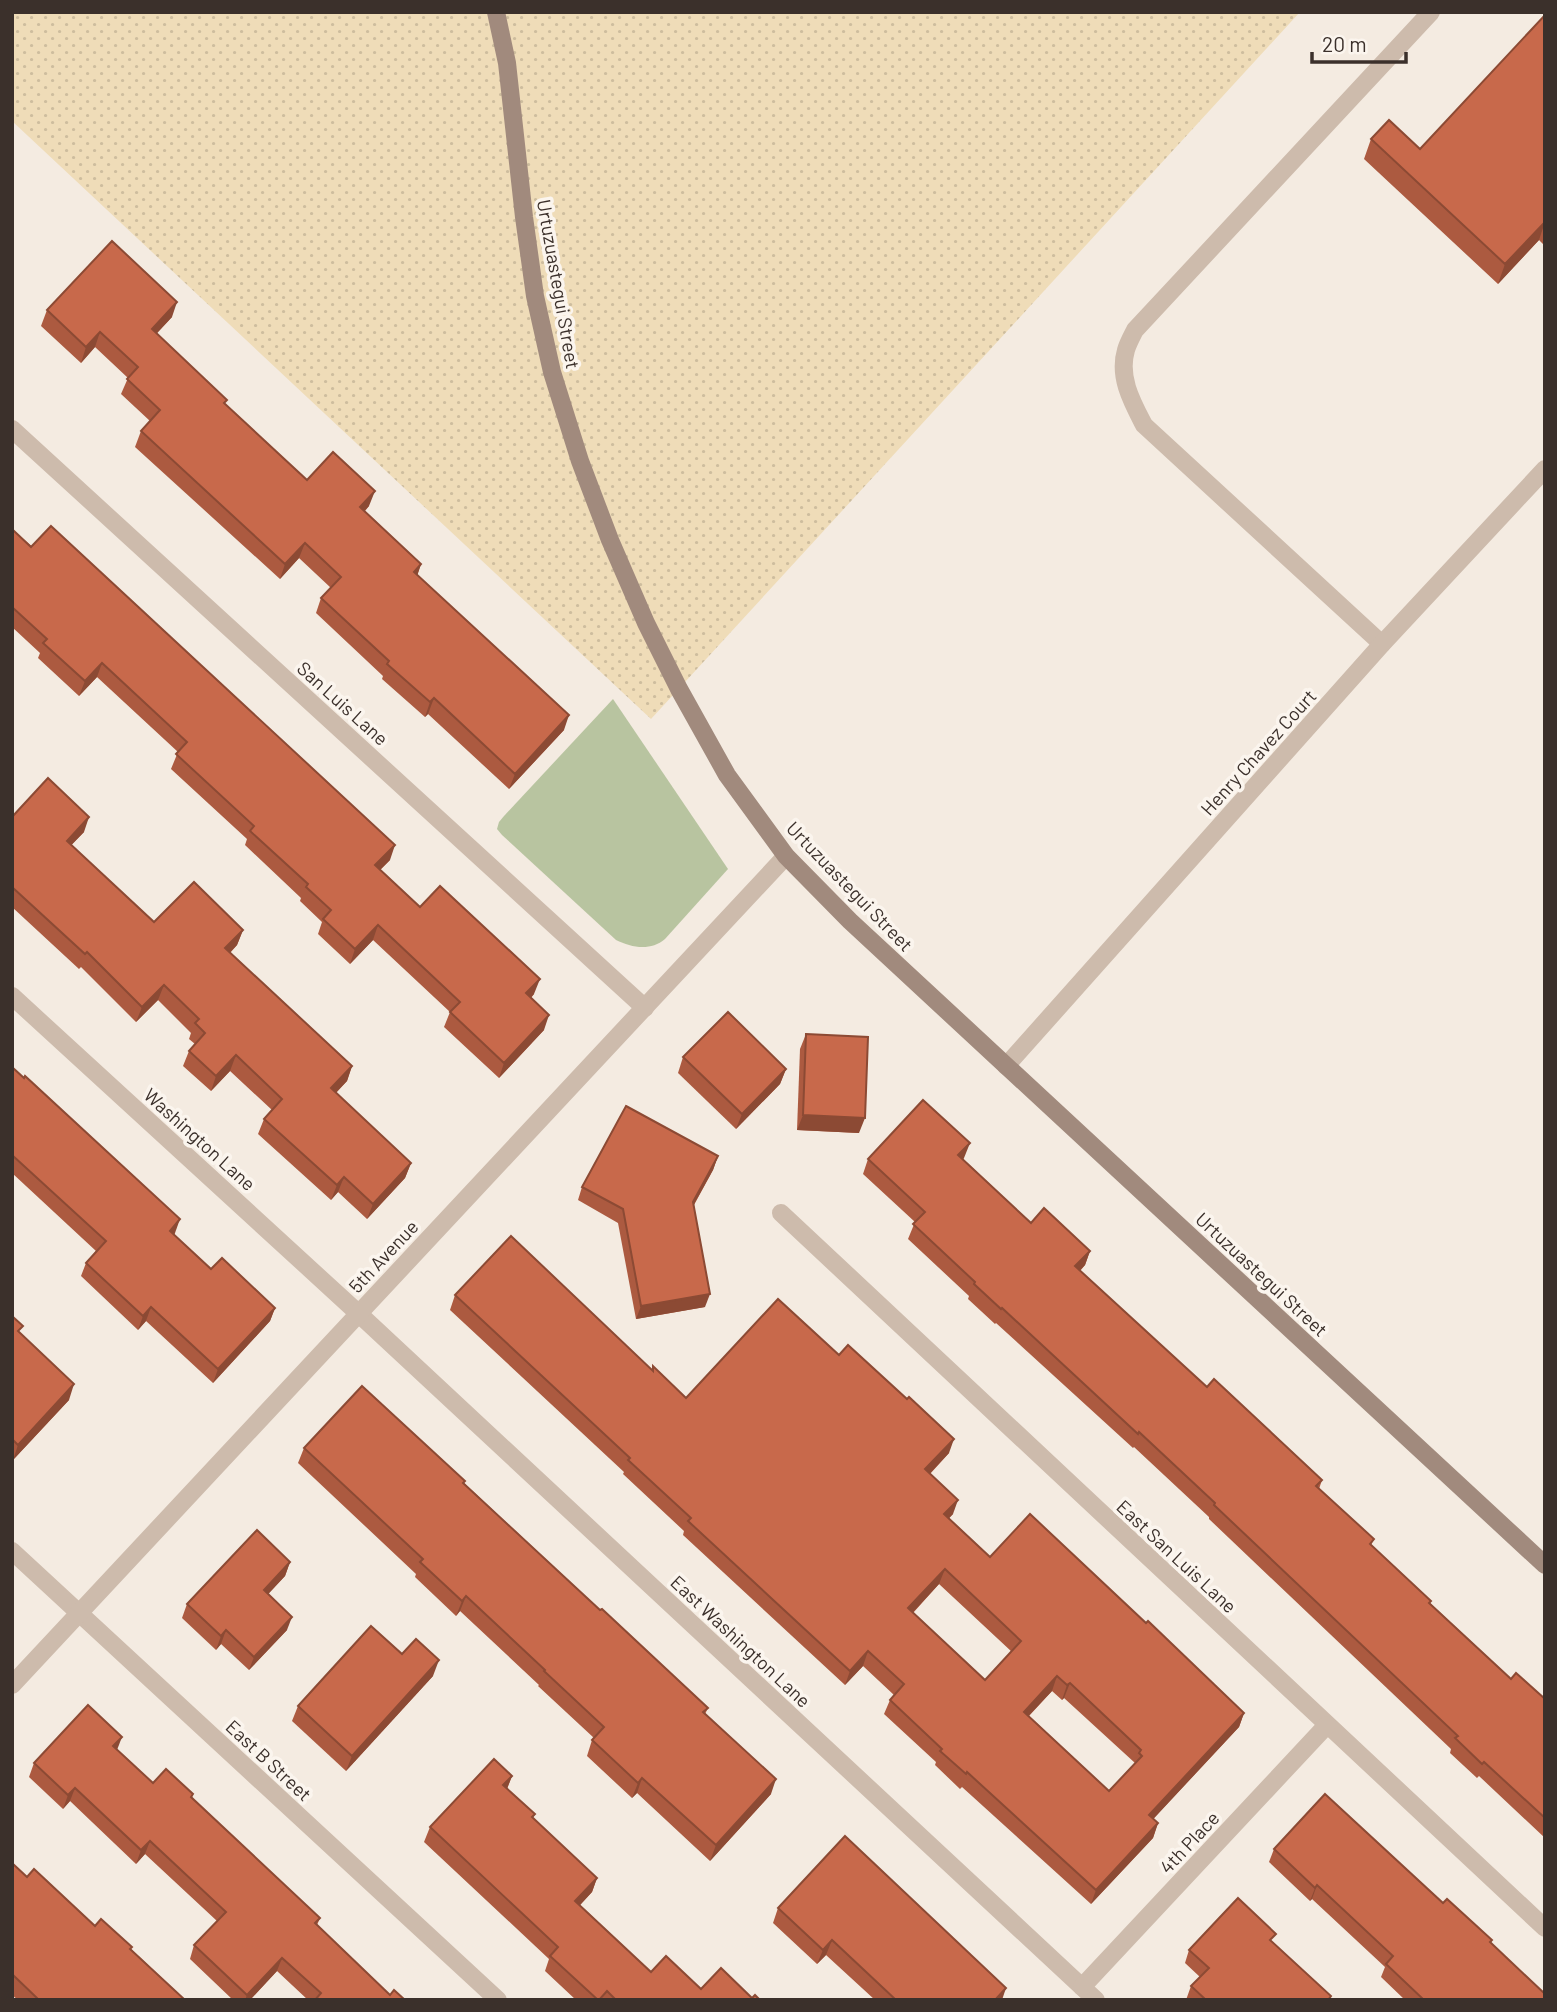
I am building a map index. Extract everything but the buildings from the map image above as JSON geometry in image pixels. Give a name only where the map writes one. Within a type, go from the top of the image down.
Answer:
[{"type":"main road","name":"Urtuzuastegui Street","points":[[496,12],[507,62],[524,217],[536,296],[552,372],[580,461],[635,600],[679,689],[727,775],[786,856],[850,921],[1545,1565]]},
{"type":"street","points":[[1382,644],[1144,425],[1129,398],[1123,370],[1126,351],[1135,330],[1431,12]]},
{"type":"street","name":"San Luis Lane","points":[[12,429],[645,1008]]},
{"type":"street","name":"Henry Chavez Court","points":[[1006,1066],[1382,644],[1545,469]]},
{"type":"street","name":"5th Avenue","points":[[12,1685],[786,856]]},
{"type":"street","name":"Washington Lane","points":[[12,996],[358,1313]]},
{"type":"street","name":"East San Luis Lane","points":[[781,1213],[1545,1928]]},
{"type":"street","name":"East Washington Lane","points":[[358,1313],[1096,2000]]},
{"type":"street","name":"East B Street","points":[[12,1551],[498,2000]]},
{"type":"street","name":"4th Place","points":[[1082,1987],[1327,1725]]},
{"type":"green space","points":[[613,699],[728,869],[665,939],[648,947],[628,945],[616,940],[497,829],[504,816]]},
{"type":"sand","points":[[12,12],[1300,12],[651,719],[12,121]]}]
